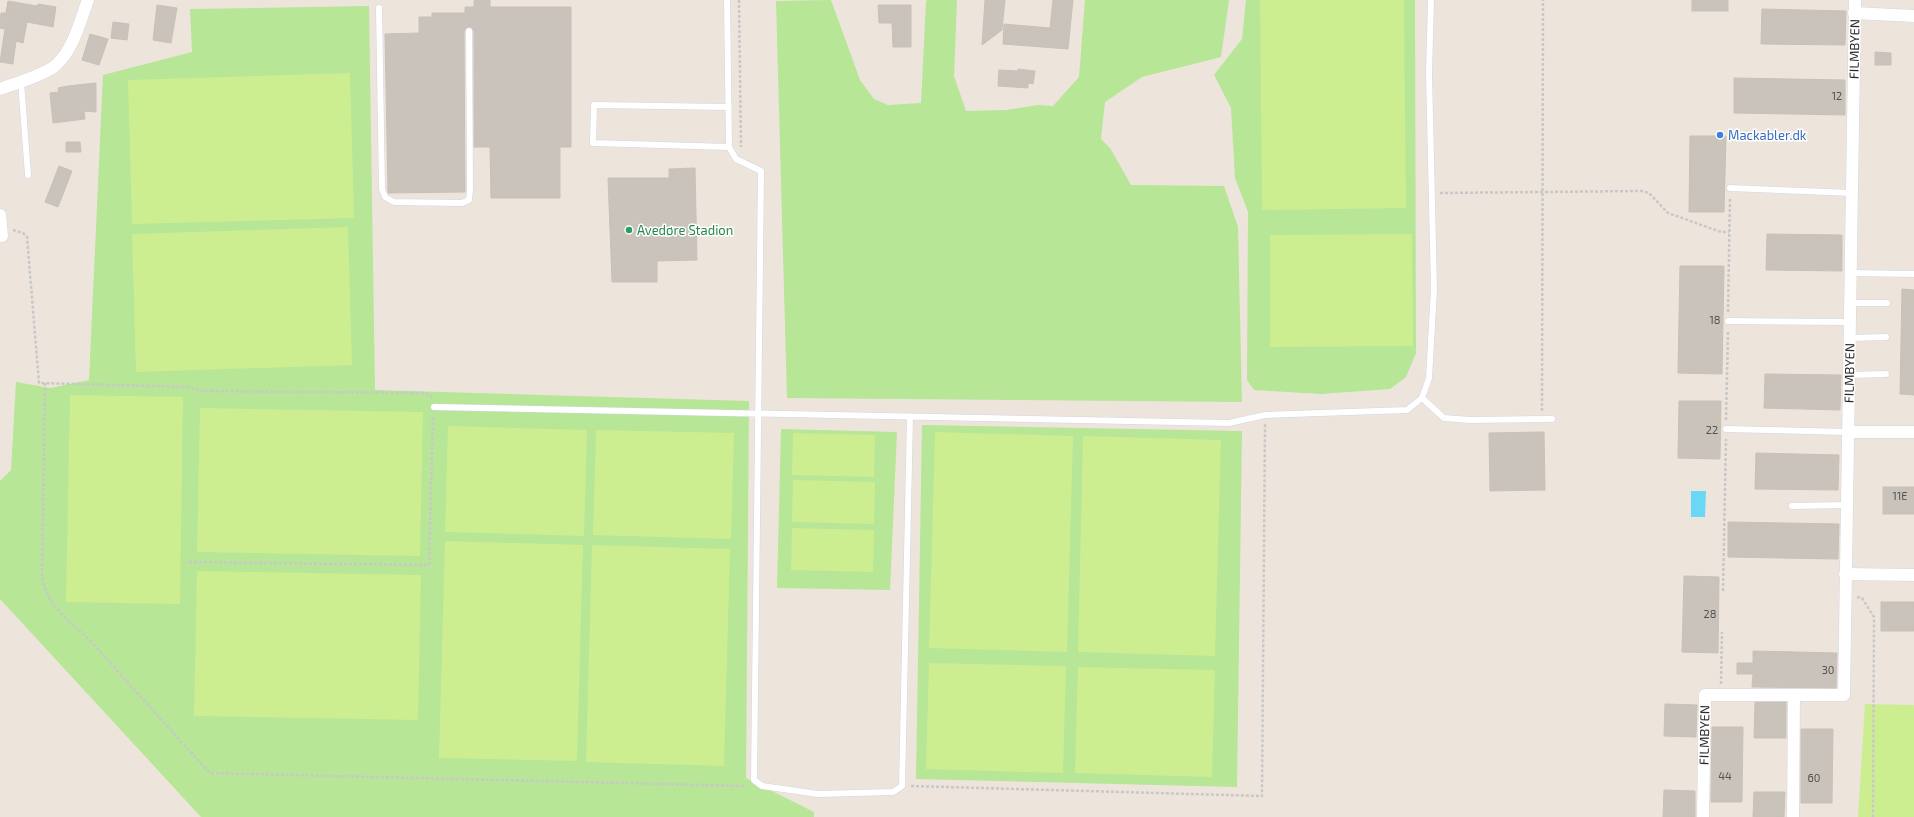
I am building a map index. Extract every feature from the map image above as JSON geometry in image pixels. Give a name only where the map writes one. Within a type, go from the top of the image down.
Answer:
[{"type":"street","points":[[0,89],[21,82],[57,65],[67,52],[88,0]]},
{"type":"street","name":"FILMBYEN","points":[[1703,817],[1705,695],[1844,695],[1855,0]]},
{"type":"street","points":[[1854,13],[1914,16]]},
{"type":"street","points":[[0,214],[1,232]]},
{"type":"street","points":[[1848,432],[1914,432]]},
{"type":"street","points":[[1845,574],[1914,575]]},
{"type":"street","points":[[1793,817],[1794,696]]},
{"type":"lane","points":[[727,0],[729,147],[736,159],[762,171],[754,780],[762,786],[818,794],[893,792],[902,786],[910,417]]},
{"type":"lane","points":[[434,407],[759,415],[1229,423],[1265,415],[1407,410],[1422,398],[1429,378],[1434,288],[1429,73],[1431,0]]},
{"type":"lane","points":[[379,8],[382,189],[385,197],[394,202],[462,203],[469,200],[469,31]]},
{"type":"lane","points":[[21,82],[28,175]]},
{"type":"lane","points":[[729,107],[594,105],[593,143],[729,147]]},
{"type":"lane","points":[[1730,188],[1852,193]]},
{"type":"lane","points":[[1850,273],[1914,274]]},
{"type":"lane","points":[[1850,303],[1887,303]]},
{"type":"lane","points":[[1728,321],[1850,322]]},
{"type":"lane","points":[[1849,338],[1886,337]]},
{"type":"lane","points":[[1849,375],[1886,374]]},
{"type":"lane","points":[[1422,398],[1444,418],[1470,420],[1552,419]]},
{"type":"lane","points":[[1726,429],[1848,432]]},
{"type":"lane","points":[[1792,506],[1847,505]]},
{"type":"path","points":[[738,0],[741,161]]},
{"type":"path","points":[[1542,419],[1543,0]]},
{"type":"path","points":[[1723,591],[1730,188]]},
{"type":"path","points":[[1432,193],[1642,190],[1649,193],[1668,213],[1721,232],[1729,232]]},
{"type":"path","points":[[1,232],[23,233],[27,237],[39,383],[188,387],[200,391],[424,393],[430,395],[433,400],[429,565],[189,562]]},
{"type":"path","points":[[45,383],[42,577],[44,590],[60,615],[93,644],[210,773],[762,786]]},
{"type":"path","points":[[902,786],[1262,796],[1265,415]]},
{"type":"path","points":[[1845,596],[1862,598],[1874,617],[1873,817]]},
{"type":"path","points":[[1721,695],[1722,632]]},
{"type":"green space","points":[[831,0],[860,80],[874,99],[888,105],[921,103],[926,2],[927,0],[957,0],[954,76],[966,111],[1006,110],[1038,105],[1053,106],[1079,77],[1085,0],[1229,0],[1221,57],[1142,77],[1105,102],[1101,139],[1110,148],[1131,185],[1224,186],[1238,227],[1242,402],[787,398],[776,1]]},
{"type":"green space","points":[[1246,0],[1415,0],[1416,353],[1406,377],[1390,389],[1321,394],[1254,390],[1247,380],[1248,212],[1235,178],[1231,108],[1214,75],[1242,39]]},
{"type":"green space","points":[[1260,0],[1404,0],[1406,208],[1262,210]]},
{"type":"green space","points":[[369,6],[375,390],[749,401],[746,778],[814,812],[814,817],[201,817],[0,599],[0,481],[11,470],[16,382],[50,388],[89,380],[103,75],[192,52],[190,9]]},
{"type":"green space","points":[[350,73],[354,218],[132,224],[128,80]]},
{"type":"green space","points":[[348,227],[352,365],[136,372],[132,234]]},
{"type":"green space","points":[[1412,234],[1413,346],[1270,347],[1270,235]]},
{"type":"green space","points":[[70,395],[183,397],[180,604],[66,602]]},
{"type":"green space","points":[[200,408],[423,412],[420,556],[197,552]]},
{"type":"green space","points":[[922,425],[1242,431],[1237,787],[916,779]]},
{"type":"green space","points":[[448,426],[587,430],[584,536],[445,532]]},
{"type":"green space","points":[[781,429],[897,432],[890,590],[777,588]]},
{"type":"green space","points":[[596,430],[734,433],[731,539],[593,535]]},
{"type":"green space","points":[[935,432],[1073,436],[1067,652],[929,648]]},
{"type":"green space","points":[[793,433],[875,435],[874,477],[792,475]]},
{"type":"green space","points":[[1083,436],[1221,440],[1215,656],[1078,652]]},
{"type":"green space","points":[[793,480],[875,482],[874,524],[792,522]]},
{"type":"green space","points":[[792,528],[874,530],[873,572],[791,570]]},
{"type":"green space","points":[[445,541],[583,545],[577,761],[439,758]]},
{"type":"green space","points":[[592,545],[730,549],[724,766],[586,762]]},
{"type":"green space","points":[[197,571],[421,575],[418,720],[194,716]]},
{"type":"green space","points":[[929,663],[1066,666],[1063,773],[926,769]]},
{"type":"green space","points":[[1078,667],[1215,670],[1212,777],[1075,773]]},
{"type":"green space","points":[[1865,704],[1914,705],[1914,817],[1858,817]]},
{"type":"water","points":[[1691,491],[1706,491],[1705,517],[1691,517]]},
{"type":"building","points":[[474,0],[490,0],[490,7],[571,7],[571,147],[560,147],[560,198],[491,198],[490,147],[474,147],[474,31],[469,27],[464,31],[465,192],[388,193],[385,34],[419,33],[419,17],[432,17],[432,13],[465,13],[465,7],[474,7]]},
{"type":"building","points":[[985,0],[1005,0],[1002,30],[982,45]]},
{"type":"building","points":[[1053,0],[1073,0],[1068,49],[1003,44],[1004,24],[1050,28]]},
{"type":"building","points":[[1692,0],[1728,0],[1728,11],[1692,11]]},
{"type":"building","points":[[8,1],[37,6],[38,4],[56,7],[53,27],[27,22],[23,43],[16,41],[13,64],[0,62],[5,29],[0,28],[1,13],[6,13]]},
{"type":"building","points":[[157,5],[177,8],[171,43],[153,40]]},
{"type":"building","points":[[878,5],[911,5],[911,47],[893,47],[892,23],[879,23]]},
{"type":"building","points":[[1762,9],[1846,11],[1845,45],[1761,44]]},
{"type":"building","points":[[113,22],[129,24],[127,40],[111,38]]},
{"type":"building","points":[[90,34],[108,39],[99,65],[82,60]]},
{"type":"building","points":[[1875,52],[1891,53],[1891,65],[1875,65]]},
{"type":"building","points":[[1018,69],[1035,71],[1033,84],[1028,83],[1028,88],[998,86],[999,70],[1018,71]]},
{"type":"building","points":[[1734,78],[1845,80],[1845,115],[1734,113]]},
{"type":"building","points":[[96,83],[96,112],[84,111],[85,119],[53,123],[50,93],[59,92],[58,88]]},
{"type":"building","points":[[1690,136],[1726,136],[1724,212],[1689,212]]},
{"type":"building","points":[[66,142],[80,142],[81,152],[66,152]]},
{"type":"building","points":[[59,166],[72,171],[58,207],[45,202]]},
{"type":"building","points":[[695,168],[697,260],[657,261],[657,282],[612,282],[608,178],[669,178],[669,169]]},
{"type":"building","points":[[1767,234],[1842,235],[1842,271],[1766,270]]},
{"type":"building","points":[[1680,266],[1724,266],[1722,374],[1678,373]]},
{"type":"building","points":[[1902,289],[1914,290],[1914,395],[1900,394]]},
{"type":"building","points":[[1765,374],[1841,375],[1840,410],[1764,408]]},
{"type":"building","points":[[1679,401],[1721,401],[1720,459],[1678,458]]},
{"type":"building","points":[[1544,432],[1545,490],[1490,491],[1489,433]]},
{"type":"building","points":[[1756,453],[1839,455],[1838,490],[1755,489]]},
{"type":"building","points":[[1883,487],[1914,487],[1914,514],[1883,514]]},
{"type":"building","points":[[1728,522],[1839,524],[1838,559],[1728,557]]},
{"type":"building","points":[[1684,576],[1719,577],[1718,653],[1682,652]]},
{"type":"building","points":[[1881,602],[1914,602],[1914,631],[1881,631]]},
{"type":"building","points":[[1753,651],[1837,653],[1836,688],[1752,687],[1753,674],[1737,674],[1737,663],[1753,663]]},
{"type":"building","points":[[1755,702],[1786,702],[1786,738],[1754,738]]},
{"type":"building","points":[[1665,704],[1697,705],[1696,737],[1664,736]]},
{"type":"building","points":[[1712,727],[1743,727],[1742,802],[1711,802]]},
{"type":"building","points":[[1801,729],[1833,729],[1832,803],[1801,803]]},
{"type":"building","points":[[1664,790],[1695,791],[1695,817],[1663,817]]},
{"type":"building","points":[[1754,792],[1785,792],[1784,817],[1753,817]]},
{"type":"place","name":"Mackabler.dk","points":[[1720,135]]},
{"type":"place","name":"Avedøre Stadion","points":[[629,230]]}]
